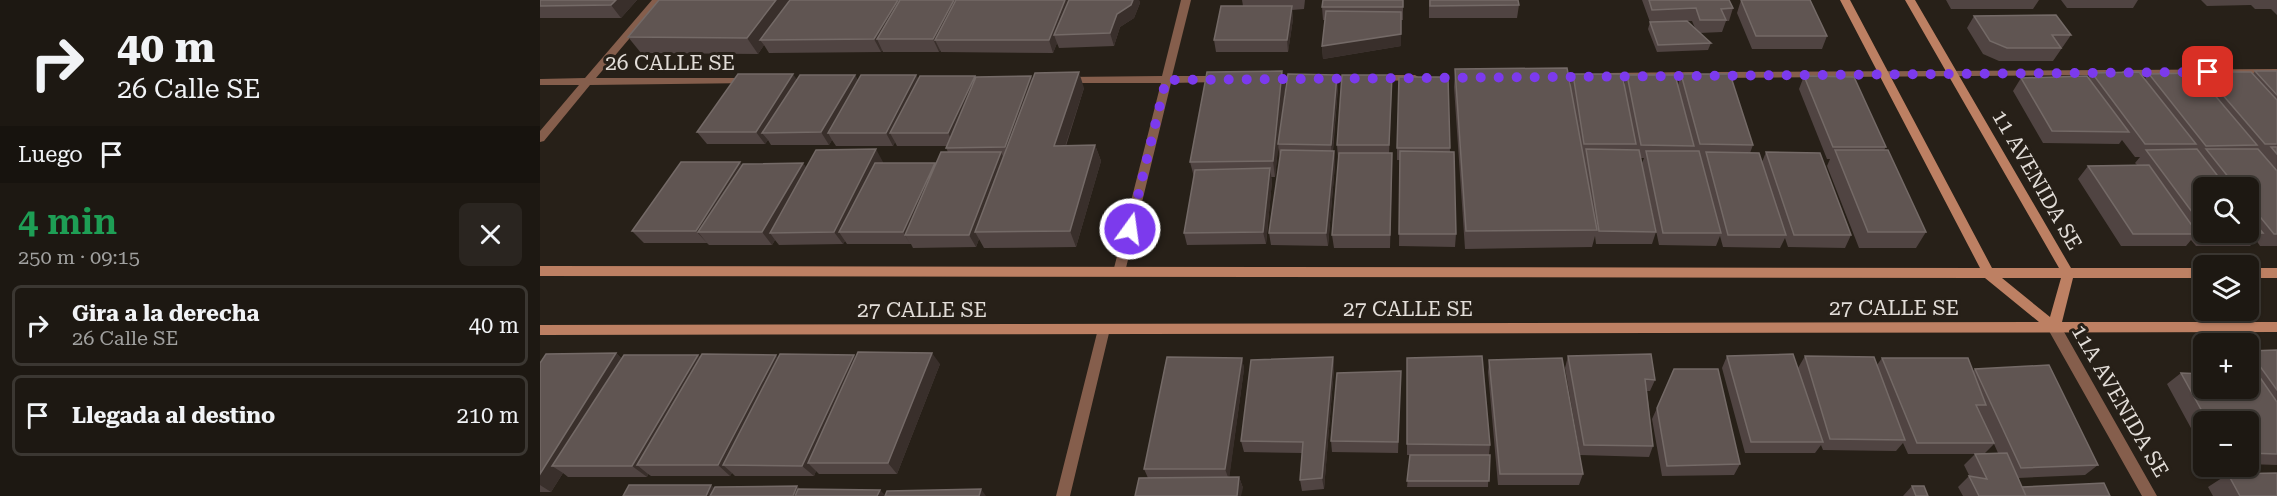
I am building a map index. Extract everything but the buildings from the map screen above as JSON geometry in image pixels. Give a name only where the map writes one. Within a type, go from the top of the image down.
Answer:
[{"type":"main road","points":[[1845,0],[1989,274],[2054,327]]},
{"type":"main road","name":"11 AVENIDA SE","points":[[1910,0],[2068,273],[2054,327]]},
{"type":"main road","name":"27 CALLE SE","points":[[540,271],[2193,273]]},
{"type":"main road","points":[[2259,273],[2277,273]]},
{"type":"main road","name":"27 CALLE SE","points":[[540,330],[2277,327]]},
{"type":"street","points":[[540,138],[657,0]]},
{"type":"street","points":[[1119,272],[1186,0]]},
{"type":"street","points":[[1598,76],[2277,72]]},
{"type":"street","points":[[1365,78],[1424,78]]},
{"type":"street","points":[[1060,80],[1236,79]]},
{"type":"street","name":"26 CALLE SE","points":[[540,82],[765,81]]},
{"type":"street","name":"11A AVENIDA SE","points":[[2054,327],[2150,496]]},
{"type":"street","points":[[1063,496],[1104,329]]},
{"type":"route","points":[[1130,229],[1166,80],[2208,72]]}]
